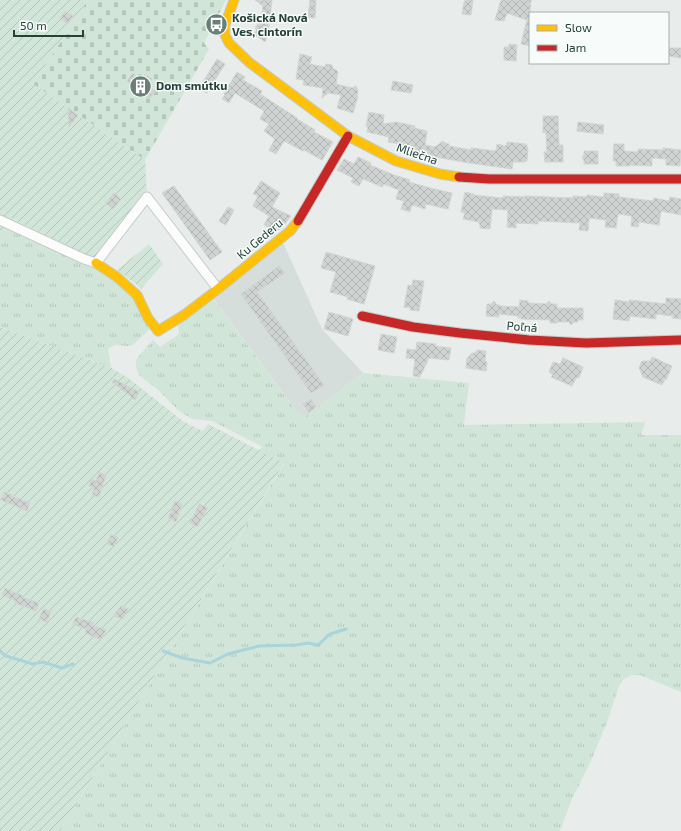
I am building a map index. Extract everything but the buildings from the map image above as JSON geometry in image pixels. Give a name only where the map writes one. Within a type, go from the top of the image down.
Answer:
[{"type":"street","name":"Mliečna","points":[[234,0],[225,25],[225,35],[229,43],[241,55],[348,136],[401,162],[440,174],[465,178],[681,179]]},
{"type":"street","name":"Ku Gederu","points":[[96,263],[132,289],[137,295],[148,318],[158,331],[184,315],[290,231],[300,219],[348,136]]},
{"type":"street","points":[[0,220],[84,259],[96,263],[147,197],[218,289]]},
{"type":"street","name":"Poľná","points":[[362,316],[412,327],[529,340],[586,343],[681,340]]},
{"type":"shaded area","points":[[281,238],[322,329],[363,373],[302,419],[211,295]]},
{"type":"green space","points":[[0,0],[88,0],[33,84],[145,160],[147,197],[96,263],[83,253],[10,218],[0,233]]},
{"type":"green space","points":[[88,0],[226,0],[204,43],[209,49],[145,160],[33,84]]},
{"type":"green space","points":[[5,225],[91,265],[129,290],[149,324],[149,330],[133,345],[116,345],[108,348],[111,368],[0,327],[0,233]]},
{"type":"green space","points":[[149,244],[163,264],[141,289],[117,270]]},
{"type":"green space","points":[[212,297],[302,419],[363,373],[469,383],[464,425],[645,422],[641,435],[681,435],[681,692],[640,675],[632,675],[624,679],[619,686],[607,722],[591,761],[572,799],[560,831],[60,831],[284,464],[258,450],[263,447],[212,421],[192,419],[179,411],[158,390],[139,375],[136,367],[138,357],[153,340],[160,347],[179,334],[178,325]]},
{"type":"green space","points":[[0,327],[111,368],[127,377],[184,422],[203,431],[208,424],[284,463],[60,831],[0,831]]},
{"type":"waterway","points":[[163,651],[182,658],[210,663],[228,654],[259,646],[296,645],[308,643],[318,645],[330,634],[346,629]]},
{"type":"waterway","points":[[0,651],[6,656],[33,664],[43,662],[62,668],[73,664]]},
{"type":"traffic: slow","points":[[234,0],[225,25],[225,35],[229,43],[250,63],[348,136],[396,161],[440,174],[459,177]]},
{"type":"traffic: slow","points":[[96,263],[117,277],[137,295],[148,318],[158,331],[184,315],[218,289],[290,231],[298,221]]},
{"type":"traffic: jam","points":[[298,221],[348,136]]},
{"type":"traffic: jam","points":[[459,177],[489,179],[681,179]]},
{"type":"traffic: jam","points":[[362,316],[413,327],[529,340],[586,343],[681,340]]},
{"type":"place","name":"Košická Nová Ves, cintorín","points":[[217,25]]},
{"type":"place","name":"Dom smútku","points":[[141,86]]}]
